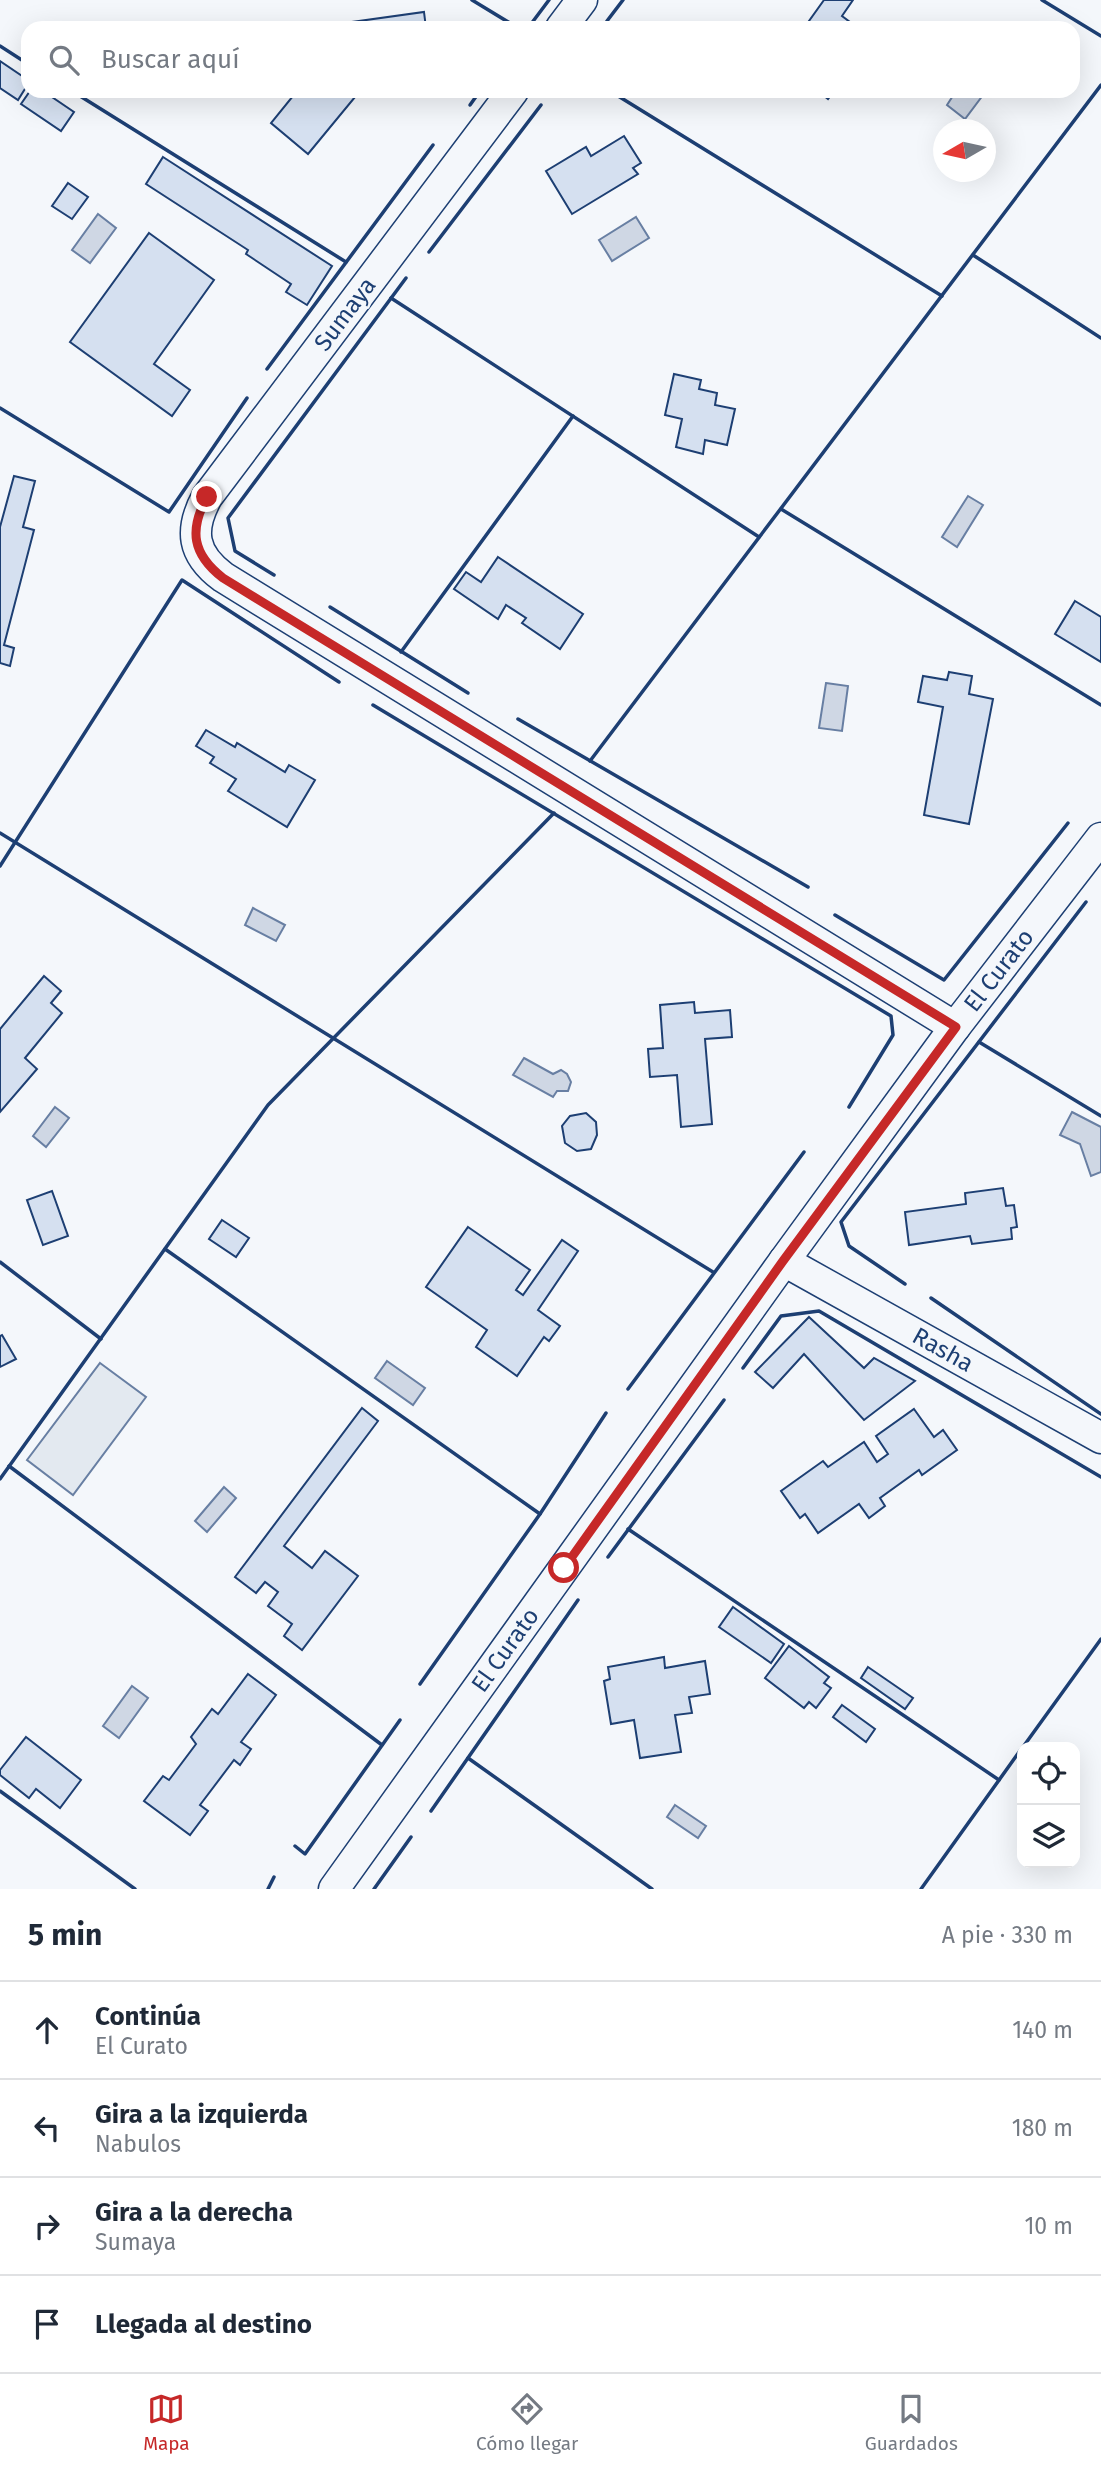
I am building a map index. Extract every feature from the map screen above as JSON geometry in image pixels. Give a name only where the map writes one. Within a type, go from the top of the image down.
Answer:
[{"type":"street","points":[[566,21],[582,0]]},
{"type":"street","name":"Sumaya","points":[[508,98],[207,497],[199,512],[196,527],[197,545],[203,560],[223,578],[956,1027]]},
{"type":"street","name":"El Curato","points":[[334,1889],[783,1261],[956,1027],[1101,838]]},
{"type":"street","name":"Rasha","points":[[783,1261],[1101,1438]]},
{"type":"shaded area","points":[[952,98],[981,98],[965,119],[947,105]]},
{"type":"shaded area","points":[[98,214],[116,228],[90,263],[72,250]]},
{"type":"shaded area","points":[[636,217],[649,238],[612,261],[599,240]]},
{"type":"shaded area","points":[[968,496],[983,505],[957,547],[942,537]]},
{"type":"shaded area","points":[[826,683],[848,686],[842,731],[819,728]]},
{"type":"shaded area","points":[[253,908],[285,925],[276,941],[245,925]]},
{"type":"shaded area","points":[[524,1058],[553,1074],[561,1070],[567,1074],[571,1082],[568,1091],[557,1091],[553,1097],[513,1075]]},
{"type":"shaded area","points":[[55,1107],[69,1118],[46,1147],[33,1136]]},
{"type":"shaded area","points":[[1072,1112],[1101,1127],[1101,1172],[1091,1176],[1080,1144],[1060,1135]]},
{"type":"shaded area","points":[[387,1361],[425,1388],[413,1405],[375,1378]]},
{"type":"shaded area","points":[[100,1363],[146,1397],[73,1495],[27,1460]]},
{"type":"shaded area","points":[[224,1487],[236,1498],[207,1532],[195,1521]]},
{"type":"shaded area","points":[[132,1686],[148,1698],[119,1738],[103,1726]]},
{"type":"shaded area","points":[[675,1805],[706,1826],[698,1838],[667,1817]]},
{"type":"building","points":[[824,0],[853,0],[842,16],[849,21],[809,21]]},
{"type":"building","points":[[424,12],[425,21],[359,21]]},
{"type":"building","points":[[0,61],[21,75],[21,95],[18,100],[0,88]]},
{"type":"building","points":[[25,98],[53,98],[74,112],[61,131],[21,104]]},
{"type":"building","points":[[291,98],[354,98],[308,154],[271,123]]},
{"type":"building","points":[[624,136],[641,163],[633,168],[638,174],[572,214],[546,171],[586,147],[591,156]]},
{"type":"building","points":[[163,157],[332,266],[307,305],[286,292],[291,284],[246,254],[248,250],[146,184]]},
{"type":"building","points":[[68,183],[88,197],[72,219],[52,206]]},
{"type":"building","points":[[149,233],[214,280],[154,364],[190,390],[172,416],[70,342]]},
{"type":"building","points":[[674,374],[701,380],[699,389],[717,393],[715,405],[735,409],[727,445],[705,440],[703,454],[676,447],[682,419],[665,415]]},
{"type":"building","points":[[14,476],[35,481],[23,527],[34,530],[4,645],[14,648],[10,666],[0,663],[0,527]]},
{"type":"building","points":[[498,557],[583,614],[560,649],[522,623],[526,618],[506,605],[498,619],[454,589],[466,572],[481,582]]},
{"type":"building","points":[[1075,601],[1101,617],[1101,662],[1055,634]]},
{"type":"building","points":[[949,672],[972,676],[969,694],[993,699],[969,824],[924,815],[943,707],[918,702],[923,676],[947,680]]},
{"type":"building","points":[[206,730],[235,747],[237,743],[285,772],[289,765],[315,780],[287,827],[228,791],[236,779],[210,763],[214,757],[196,746]]},
{"type":"building","points":[[44,976],[61,991],[51,1003],[62,1013],[25,1058],[37,1069],[0,1112],[0,1029]]},
{"type":"building","points":[[694,1002],[695,1013],[730,1010],[732,1037],[705,1039],[712,1124],[681,1127],[677,1075],[650,1077],[648,1049],[663,1048],[660,1005]]},
{"type":"building","points":[[586,1113],[596,1122],[597,1135],[591,1149],[577,1151],[565,1143],[562,1126],[570,1116]]},
{"type":"building","points":[[1003,1188],[1006,1206],[1014,1205],[1017,1227],[1011,1228],[1012,1239],[972,1244],[970,1236],[909,1245],[905,1212],[966,1204],[965,1193]]},
{"type":"building","points":[[52,1191],[68,1236],[43,1245],[27,1200]]},
{"type":"building","points":[[222,1220],[249,1238],[236,1257],[209,1239]]},
{"type":"building","points":[[468,1227],[530,1270],[516,1290],[523,1295],[562,1240],[578,1251],[538,1310],[560,1326],[549,1341],[544,1337],[517,1376],[476,1347],[487,1330],[426,1287]]},
{"type":"building","points":[[809,1317],[864,1368],[874,1358],[915,1381],[864,1420],[804,1354],[773,1388],[755,1372]]},
{"type":"building","points":[[2,1335],[16,1359],[0,1367],[0,1336]]},
{"type":"building","points":[[362,1408],[378,1421],[284,1546],[312,1568],[325,1551],[358,1576],[302,1650],[284,1636],[292,1624],[268,1606],[278,1592],[265,1582],[256,1593],[235,1577]]},
{"type":"building","points":[[914,1409],[934,1437],[943,1430],[957,1450],[922,1475],[919,1470],[880,1498],[885,1506],[869,1518],[859,1504],[818,1533],[805,1514],[800,1518],[781,1491],[823,1461],[828,1467],[864,1442],[877,1462],[888,1454],[876,1436]]},
{"type":"building","points":[[733,1607],[784,1644],[771,1663],[719,1627]]},
{"type":"building","points":[[789,1646],[829,1677],[824,1683],[831,1688],[816,1708],[809,1702],[804,1708],[765,1678]]},
{"type":"building","points":[[664,1657],[665,1668],[705,1661],[710,1694],[689,1697],[692,1713],[675,1715],[681,1752],[640,1758],[634,1720],[611,1724],[604,1681],[610,1679],[608,1667]]},
{"type":"building","points":[[868,1667],[913,1698],[905,1709],[861,1678]]},
{"type":"building","points":[[248,1674],[276,1695],[241,1742],[251,1749],[240,1765],[234,1760],[200,1805],[208,1811],[190,1835],[144,1801],[163,1776],[169,1780],[196,1744],[191,1737],[212,1709],[218,1714]]},
{"type":"building","points":[[842,1705],[875,1729],[866,1742],[833,1717]]},
{"type":"building","points":[[26,1737],[81,1780],[60,1808],[36,1789],[29,1798],[0,1775],[0,1770]]},
{"type":"wall","points":[[472,0],[506,21]]},
{"type":"wall","points":[[533,21],[549,0]]},
{"type":"wall","points":[[607,21],[623,0]]},
{"type":"wall","points":[[1042,0],[1076,21]]},
{"type":"wall","points":[[1080,23],[1101,36]]},
{"type":"wall","points":[[0,46],[21,60]]},
{"type":"wall","points":[[590,761],[1101,85]]},
{"type":"wall","points":[[83,98],[346,262]]},
{"type":"wall","points":[[470,105],[475,98]]},
{"type":"wall","points":[[621,98],[942,296]]},
{"type":"wall","points":[[429,252],[541,105]]},
{"type":"wall","points":[[267,369],[433,145]]},
{"type":"wall","points":[[973,255],[1101,338]]},
{"type":"wall","points":[[274,575],[235,551],[228,518],[406,278]]},
{"type":"wall","points":[[391,298],[759,537]]},
{"type":"wall","points":[[0,408],[169,512],[247,398]]},
{"type":"wall","points":[[401,652],[573,416]]},
{"type":"wall","points":[[781,509],[1101,705]]},
{"type":"wall","points":[[0,866],[182,580],[339,682]]},
{"type":"wall","points":[[330,607],[468,693]]},
{"type":"wall","points":[[373,705],[891,1016],[893,1035],[849,1107]]},
{"type":"wall","points":[[518,719],[808,887]]},
{"type":"wall","points":[[0,1479],[268,1105],[554,813]]},
{"type":"wall","points":[[835,915],[944,980],[1068,823]]},
{"type":"wall","points":[[0,833],[713,1272]]},
{"type":"wall","points":[[905,1284],[849,1246],[841,1222],[1086,902]]},
{"type":"wall","points":[[979,1042],[1101,1116]]},
{"type":"wall","points":[[628,1389],[804,1152]]},
{"type":"wall","points":[[165,1249],[540,1514]]},
{"type":"wall","points":[[0,1262],[101,1339]]},
{"type":"wall","points":[[931,1298],[1101,1414]]},
{"type":"wall","points":[[743,1368],[781,1316],[819,1311],[1101,1477]]},
{"type":"wall","points":[[608,1557],[724,1400]]},
{"type":"wall","points":[[420,1684],[540,1514],[606,1413]]},
{"type":"wall","points":[[9,1466],[382,1745]]},
{"type":"wall","points":[[628,1529],[999,1780]]},
{"type":"wall","points":[[431,1811],[578,1600]]},
{"type":"wall","points":[[1027,1742],[1101,1639]]},
{"type":"wall","points":[[295,1846],[305,1854],[400,1720]]},
{"type":"wall","points":[[921,1889],[1017,1755]]},
{"type":"wall","points":[[468,1758],[652,1889]]},
{"type":"wall","points":[[0,1791],[135,1889]]},
{"type":"wall","points":[[374,1889],[411,1837]]},
{"type":"wall","points":[[268,1889],[274,1877]]},
{"type":"route","points":[[207,497],[199,512],[197,545],[203,560],[223,578],[956,1027],[783,1261],[564,1568]]}]
